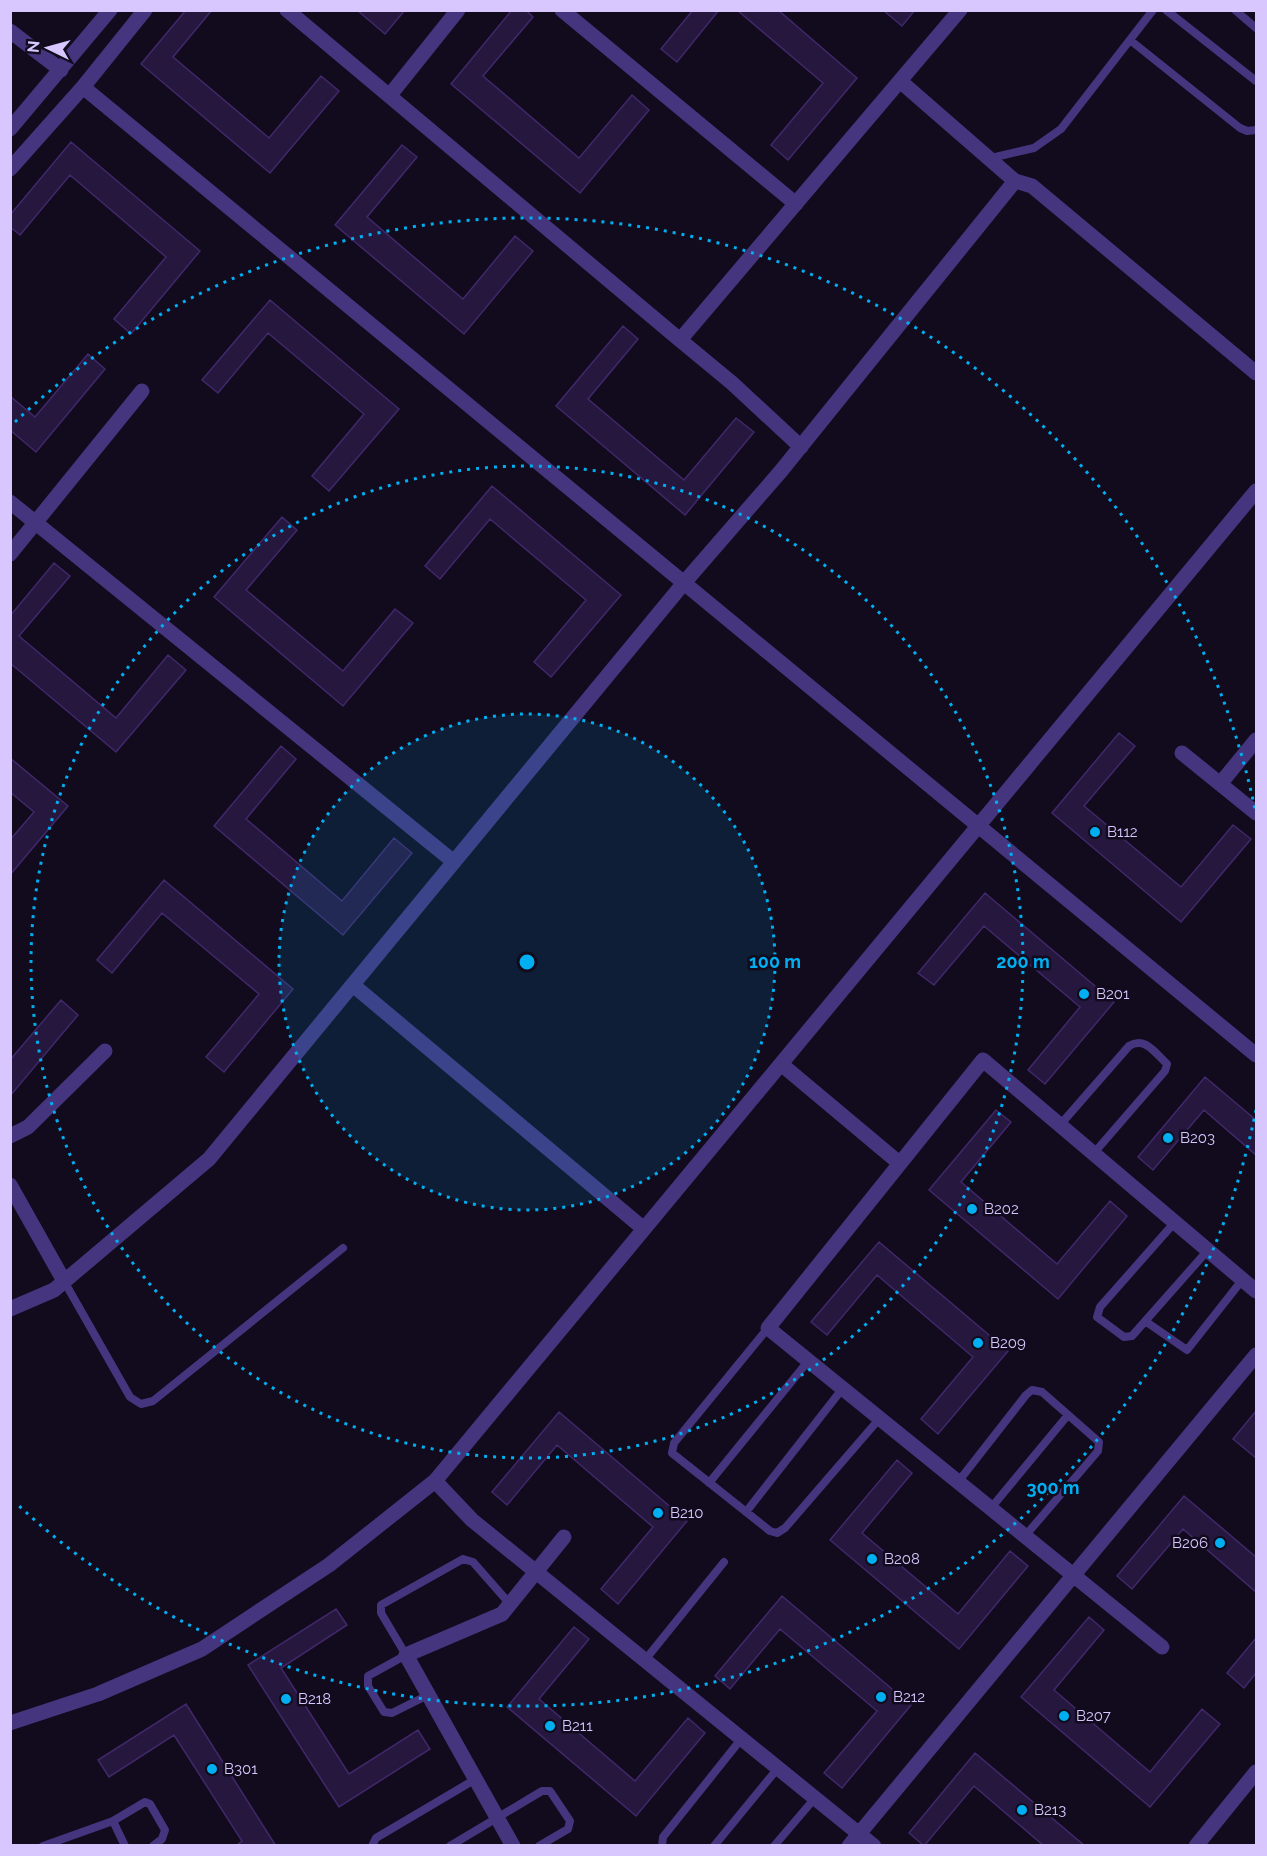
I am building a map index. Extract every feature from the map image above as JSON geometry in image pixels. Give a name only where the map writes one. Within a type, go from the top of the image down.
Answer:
[{"type":"street","points":[[10,129],[110,10]]},
{"type":"street","points":[[10,169],[83,87],[145,10]]},
{"type":"street","points":[[287,10],[732,383],[801,447]]},
{"type":"street","points":[[390,95],[458,10]]},
{"type":"street","points":[[562,10],[796,204]]},
{"type":"street","points":[[680,340],[960,10]]},
{"type":"street","points":[[10,31],[61,70]]},
{"type":"street","points":[[900,81],[1015,181],[1032,186],[1257,373]]},
{"type":"street","points":[[83,87],[1257,1055]]},
{"type":"street","points":[[10,1309],[54,1290],[209,1159],[683,584],[801,447],[1015,181]]},
{"type":"street","points":[[10,554],[142,391]]},
{"type":"street","points":[[10,1723],[98,1694],[202,1648],[329,1565],[435,1481],[1257,491]]},
{"type":"street","points":[[10,502],[454,862]]},
{"type":"street","points":[[1220,784],[1257,740]]},
{"type":"street","points":[[1182,753],[1257,813]]},
{"type":"street","points":[[353,985],[644,1229]]},
{"type":"street","points":[[10,1136],[27,1127],[105,1051]]},
{"type":"street","points":[[1162,1647],[768,1328],[898,1162],[983,1060],[1257,1291]]},
{"type":"street","points":[[781,1064],[898,1162]]},
{"type":"street","points":[[10,1185],[64,1281]]},
{"type":"street","points":[[854,1840],[1257,1355]]},
{"type":"street","points":[[435,1481],[472,1520],[815,1797],[854,1840],[874,1845]]},
{"type":"street","points":[[513,1845],[406,1655],[502,1614],[564,1537]]},
{"type":"street","points":[[1196,1845],[1257,1772]]},
{"type":"lane","points":[[990,159],[1034,148],[1061,129],[1153,10]]},
{"type":"lane","points":[[1166,10],[1257,81]]},
{"type":"lane","points":[[1235,10],[1257,28]]},
{"type":"lane","points":[[1130,40],[1240,128],[1247,131],[1257,130]]},
{"type":"lane","points":[[1060,1125],[1129,1046],[1137,1041],[1143,1042],[1167,1064],[1165,1071],[1094,1153]]},
{"type":"lane","points":[[1175,1222],[1100,1307],[1097,1317],[1124,1337],[1132,1336],[1208,1250]]},
{"type":"lane","points":[[64,1281],[130,1397],[141,1404],[153,1401],[343,1248]]},
{"type":"lane","points":[[1145,1322],[1187,1350],[1243,1279]]},
{"type":"lane","points":[[768,1328],[674,1443],[672,1453],[709,1483],[770,1531],[777,1533],[785,1528],[880,1418]]},
{"type":"lane","points":[[709,1483],[809,1360]]},
{"type":"lane","points":[[746,1512],[843,1388]]},
{"type":"lane","points":[[958,1482],[1032,1390],[1042,1392],[1099,1442],[1098,1451],[1025,1536]]},
{"type":"lane","points":[[991,1508],[1068,1415]]},
{"type":"lane","points":[[428,1695],[393,1713],[384,1713],[368,1686],[368,1676],[406,1655],[381,1613],[381,1605],[462,1559],[473,1562],[510,1604]]},
{"type":"lane","points":[[645,1660],[724,1562]]},
{"type":"lane","points":[[662,1845],[663,1837],[742,1738]]},
{"type":"lane","points":[[714,1845],[778,1768]]},
{"type":"lane","points":[[372,1845],[376,1838],[474,1779]]},
{"type":"lane","points":[[450,1845],[542,1791],[550,1791],[570,1821],[568,1829],[539,1845]]},
{"type":"lane","points":[[774,1845],[815,1797]]},
{"type":"lane","points":[[43,1845],[113,1821],[145,1802],[150,1804],[165,1830],[162,1839],[153,1845]]},
{"type":"lane","points":[[113,1821],[125,1845]]},
{"type":"building","points":[[186,10],[212,10],[173,57],[269,138],[321,76],[339,91],[270,173],[141,64]]},
{"type":"building","points":[[357,10],[405,10],[385,34]]},
{"type":"building","points":[[512,10],[526,10],[533,17],[483,76],[579,158],[632,95],[649,110],[580,193],[451,84]]},
{"type":"building","points":[[693,10],[719,10],[677,62],[661,49]]},
{"type":"building","points":[[737,10],[778,10],[857,78],[788,160],[771,145],[823,83]]},
{"type":"building","points":[[883,10],[915,10],[902,26]]},
{"type":"building","points":[[71,142],[200,251],[131,334],[114,319],[166,257],[70,175],[20,235],[10,227],[10,215]]},
{"type":"building","points":[[402,145],[417,157],[367,217],[463,299],[515,236],[533,251],[464,334],[335,225]]},
{"type":"building","points":[[270,300],[399,409],[329,491],[312,476],[364,414],[268,333],[218,393],[202,380]]},
{"type":"building","points":[[623,326],[638,339],[588,399],[684,480],[736,418],[754,432],[685,515],[556,406]]},
{"type":"building","points":[[88,354],[105,369],[36,452],[10,430],[10,396],[35,417]]},
{"type":"building","points":[[492,486],[621,595],[551,677],[534,662],[586,600],[490,519],[440,579],[425,566]]},
{"type":"building","points":[[282,517],[297,530],[246,590],[343,671],[395,609],[413,623],[343,706],[214,597]]},
{"type":"building","points":[[54,563],[70,576],[19,636],[116,718],[168,655],[186,670],[116,752],[10,663],[10,616]]},
{"type":"building","name":"B112","points":[[1119,733],[1135,746],[1084,806],[1181,887],[1233,825],[1251,839],[1181,922],[1052,813]]},
{"type":"building","points":[[281,746],[296,759],[246,819],[342,901],[394,838],[412,853],[343,935],[214,826]]},
{"type":"building","points":[[10,758],[68,806],[10,875],[10,840],[34,812],[10,792]]},
{"type":"building","points":[[164,880],[293,989],[224,1072],[206,1057],[259,994],[162,913],[112,973],[97,960]]},
{"type":"building","name":"B201","points":[[985,893],[1114,1002],[1045,1084],[1028,1070],[1080,1007],[984,926],[934,985],[918,973]]},
{"type":"building","points":[[61,1000],[78,1015],[10,1096],[10,1060]]},
{"type":"building","name":"B203","points":[[1205,1077],[1256,1120],[1256,1155],[1204,1110],[1153,1170],[1138,1157]]},
{"type":"building","name":"B202","points":[[996,1110],[1011,1122],[961,1182],[1057,1264],[1110,1201],[1127,1216],[1058,1299],[929,1190]]},
{"type":"building","name":"B209","points":[[879,1242],[1008,1351],[938,1434],[921,1419],[973,1357],[877,1275],[827,1335],[811,1322]]},
{"type":"building","points":[[1256,1411],[1256,1458],[1233,1439]]},
{"type":"building","name":"B210","points":[[559,1412],[687,1521],[618,1604],[601,1589],[653,1527],[557,1445],[507,1505],[492,1492]]},
{"type":"building","name":"B208","points":[[897,1460],[912,1473],[862,1533],[958,1614],[1010,1551],[1028,1566],[959,1649],[830,1540]]},
{"type":"building","name":"B206","points":[[1184,1496],[1256,1557],[1256,1592],[1183,1529],[1132,1589],[1117,1576]]},
{"type":"building","name":"B212","points":[[782,1596],[911,1705],[842,1788],[824,1773],[877,1711],[780,1629],[730,1689],[715,1676]]},
{"type":"building","name":"B218","points":[[336,1609],[347,1625],[281,1668],[349,1774],[418,1730],[430,1749],[339,1807],[248,1665]]},
{"type":"building","name":"B207","points":[[1089,1617],[1104,1630],[1054,1690],[1150,1772],[1202,1709],[1220,1724],[1150,1807],[1021,1697]]},
{"type":"building","name":"B211","points":[[574,1627],[589,1639],[539,1699],[635,1781],[688,1718],[705,1733],[636,1816],[507,1707]]},
{"type":"building","points":[[1256,1638],[1256,1673],[1244,1688],[1227,1673]]},
{"type":"building","name":"B301","points":[[186,1704],[276,1846],[236,1846],[242,1841],[174,1735],[109,1777],[98,1760]]},
{"type":"building","name":"B213","points":[[975,1753],[1085,1846],[1044,1846],[974,1786],[924,1846],[909,1833]]},
{"type":"place","name":"B112","points":[[1095,832]]},
{"type":"place","name":"B201","points":[[1084,994]]},
{"type":"place","name":"B203","points":[[1168,1138]]},
{"type":"place","name":"B202","points":[[972,1209]]},
{"type":"place","name":"B209","points":[[978,1343]]},
{"type":"place","name":"B210","points":[[658,1513]]},
{"type":"place","name":"B206","points":[[1220,1543]]},
{"type":"place","name":"B208","points":[[872,1559]]},
{"type":"place","name":"B212","points":[[881,1697]]},
{"type":"place","name":"B218","points":[[286,1699]]},
{"type":"place","name":"B207","points":[[1064,1716]]},
{"type":"place","name":"B211","points":[[550,1726]]},
{"type":"place","name":"B301","points":[[212,1769]]},
{"type":"place","name":"B213","points":[[1022,1810]]}]
